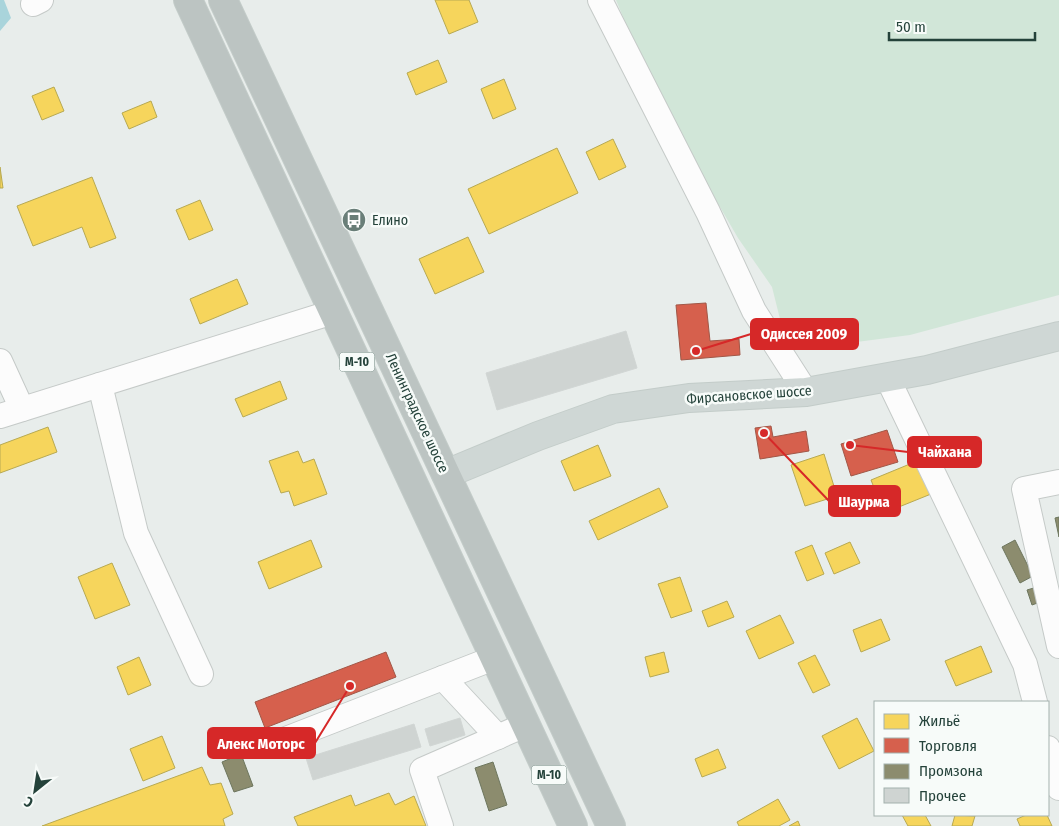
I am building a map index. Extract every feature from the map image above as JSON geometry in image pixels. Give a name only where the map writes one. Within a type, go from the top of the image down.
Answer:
[{"type":"highway","name":"М-10","points":[[188,0],[573,826]]},
{"type":"highway","name":"Ленинградское шоссе","points":[[223,0],[611,826]]},
{"type":"main road","name":"Фирсановское шоссе","points":[[446,474],[538,436],[613,409],[689,398],[806,392],[927,370],[1059,336]]},
{"type":"lane","points":[[600,0],[708,212],[754,311],[806,392]]},
{"type":"lane","points":[[0,361],[11,412],[333,312]]},
{"type":"lane","points":[[887,377],[1025,664],[1035,701]]},
{"type":"lane","points":[[100,384],[136,534],[201,674]]},
{"type":"lane","points":[[1059,482],[1024,489],[1059,646]]},
{"type":"lane","points":[[273,744],[494,658]]},
{"type":"lane","points":[[443,678],[498,737]]},
{"type":"lane","points":[[441,826],[422,770],[525,725]]},
{"type":"lane","points":[[1049,752],[1059,788]]},
{"type":"green space","points":[[616,0],[1059,0],[1059,295],[910,335],[788,351],[772,287],[738,238],[655,95]]},
{"type":"water","points":[[0,0],[4,0],[11,18],[0,31]]},
{"type":"building: Жильё","points":[[435,0],[469,0],[478,22],[449,34]]},
{"type":"building: Жильё","points":[[438,60],[447,82],[416,95],[407,73]]},
{"type":"building: Жильё","points":[[504,79],[516,109],[493,119],[481,89]]},
{"type":"building: Жильё","points":[[54,87],[64,111],[42,120],[32,96]]},
{"type":"building: Жильё","points":[[151,101],[157,117],[129,129],[122,113]]},
{"type":"building: Жильё","points":[[613,139],[626,167],[599,180],[586,152]]},
{"type":"building: Жильё","points":[[557,148],[578,193],[489,234],[468,189]]},
{"type":"building: Жильё","points":[[0,167],[3,188],[0,188]]},
{"type":"building: Жильё","points":[[92,177],[116,238],[90,248],[82,227],[33,246],[17,206]]},
{"type":"building: Жильё","points":[[200,200],[213,230],[189,240],[176,210]]},
{"type":"building: Жильё","points":[[468,237],[484,272],[435,294],[419,259]]},
{"type":"building: Жильё","points":[[237,279],[248,304],[200,324],[190,299]]},
{"type":"building: Жильё","points":[[280,381],[287,399],[243,417],[235,399]]},
{"type":"building: Жильё","points":[[48,427],[57,452],[0,473],[0,445]]},
{"type":"building: Жильё","points":[[598,445],[611,476],[574,491],[561,461]]},
{"type":"building: Жильё","points":[[298,451],[303,463],[314,459],[327,494],[294,506],[289,491],[281,493],[269,461]]},
{"type":"building: Жильё","points":[[824,454],[837,496],[805,506],[791,465]]},
{"type":"building: Жильё","points":[[922,459],[936,492],[884,513],[871,480]]},
{"type":"building: Жильё","points":[[659,488],[668,507],[598,540],[589,521]]},
{"type":"building: Жильё","points":[[311,540],[322,567],[269,589],[258,562]]},
{"type":"building: Жильё","points":[[850,542],[860,563],[834,574],[825,553]]},
{"type":"building: Жильё","points":[[812,545],[824,574],[807,581],[795,552]]},
{"type":"building: Жильё","points":[[112,563],[130,605],[95,619],[78,577]]},
{"type":"building: Жильё","points":[[680,577],[692,611],[671,618],[658,584]]},
{"type":"building: Жильё","points":[[727,601],[734,617],[708,627],[702,611]]},
{"type":"building: Жильё","points":[[780,615],[794,643],[759,659],[746,631]]},
{"type":"building: Жильё","points":[[881,619],[890,640],[861,652],[853,630]]},
{"type":"building: Жильё","points":[[981,646],[992,672],[956,686],[945,661]]},
{"type":"building: Жильё","points":[[664,652],[669,672],[650,677],[645,657]]},
{"type":"building: Жильё","points":[[815,655],[830,685],[813,693],[798,663]]},
{"type":"building: Жильё","points":[[139,657],[151,685],[128,695],[117,667]]},
{"type":"building: Жильё","points":[[857,718],[874,751],[839,769],[822,736]]},
{"type":"building: Жильё","points":[[162,736],[175,768],[143,781],[130,749]]},
{"type":"building: Жильё","points":[[718,749],[726,768],[702,777],[695,759]]},
{"type":"building: Жильё","points":[[202,767],[210,785],[221,783],[233,814],[223,819],[225,826],[42,826]]},
{"type":"building: Жильё","points":[[389,793],[395,805],[414,796],[426,826],[298,826],[294,817],[351,795],[355,806]]},
{"type":"building: Жильё","points":[[778,799],[790,820],[779,826],[739,826],[737,822]]},
{"type":"building: Жильё","points":[[903,816],[926,816],[931,826],[908,826]]},
{"type":"building: Жильё","points":[[955,816],[975,816],[972,826],[952,826]]},
{"type":"building: Жильё","points":[[1024,816],[1047,816],[1052,826],[1020,826],[1017,819]]},
{"type":"building: Жильё","points":[[798,821],[800,826],[789,826]]},
{"type":"building: Торговля","points":[[706,303],[710,341],[739,339],[740,355],[681,360],[676,305]]},
{"type":"building: Торговля","points":[[771,426],[773,437],[806,431],[809,451],[760,459],[755,428]]},
{"type":"building: Торговля","points":[[887,430],[898,462],[851,476],[841,444]]},
{"type":"building: Торговля","points":[[386,652],[396,677],[265,728],[255,702]]},
{"type":"building: Промзона","points":[[1059,517],[1059,537],[1055,518]]},
{"type":"building: Промзона","points":[[1015,540],[1033,576],[1020,583],[1002,547]]},
{"type":"building: Промзона","points":[[1037,587],[1043,601],[1032,605],[1027,590]]},
{"type":"building: Промзона","points":[[241,754],[253,786],[234,792],[222,762]]},
{"type":"building: Промзона","points":[[493,762],[507,805],[489,811],[475,768]]},
{"type":"building: Прочее","points":[[626,331],[637,368],[497,410],[486,373]]},
{"type":"building: Прочее","points":[[460,718],[465,735],[430,746],[425,729]]},
{"type":"building: Прочее","points":[[414,724],[421,747],[313,780],[306,758]]},
{"type":"place","name":"Елино","points":[[354,220]]},
{"type":"place","name":"Одиссея 2009","points":[[696,351]]},
{"type":"place","name":"Шаурма","points":[[764,433]]},
{"type":"place","name":"Чайхана","points":[[850,445]]},
{"type":"place","name":"Алекс Моторс","points":[[350,686]]}]
